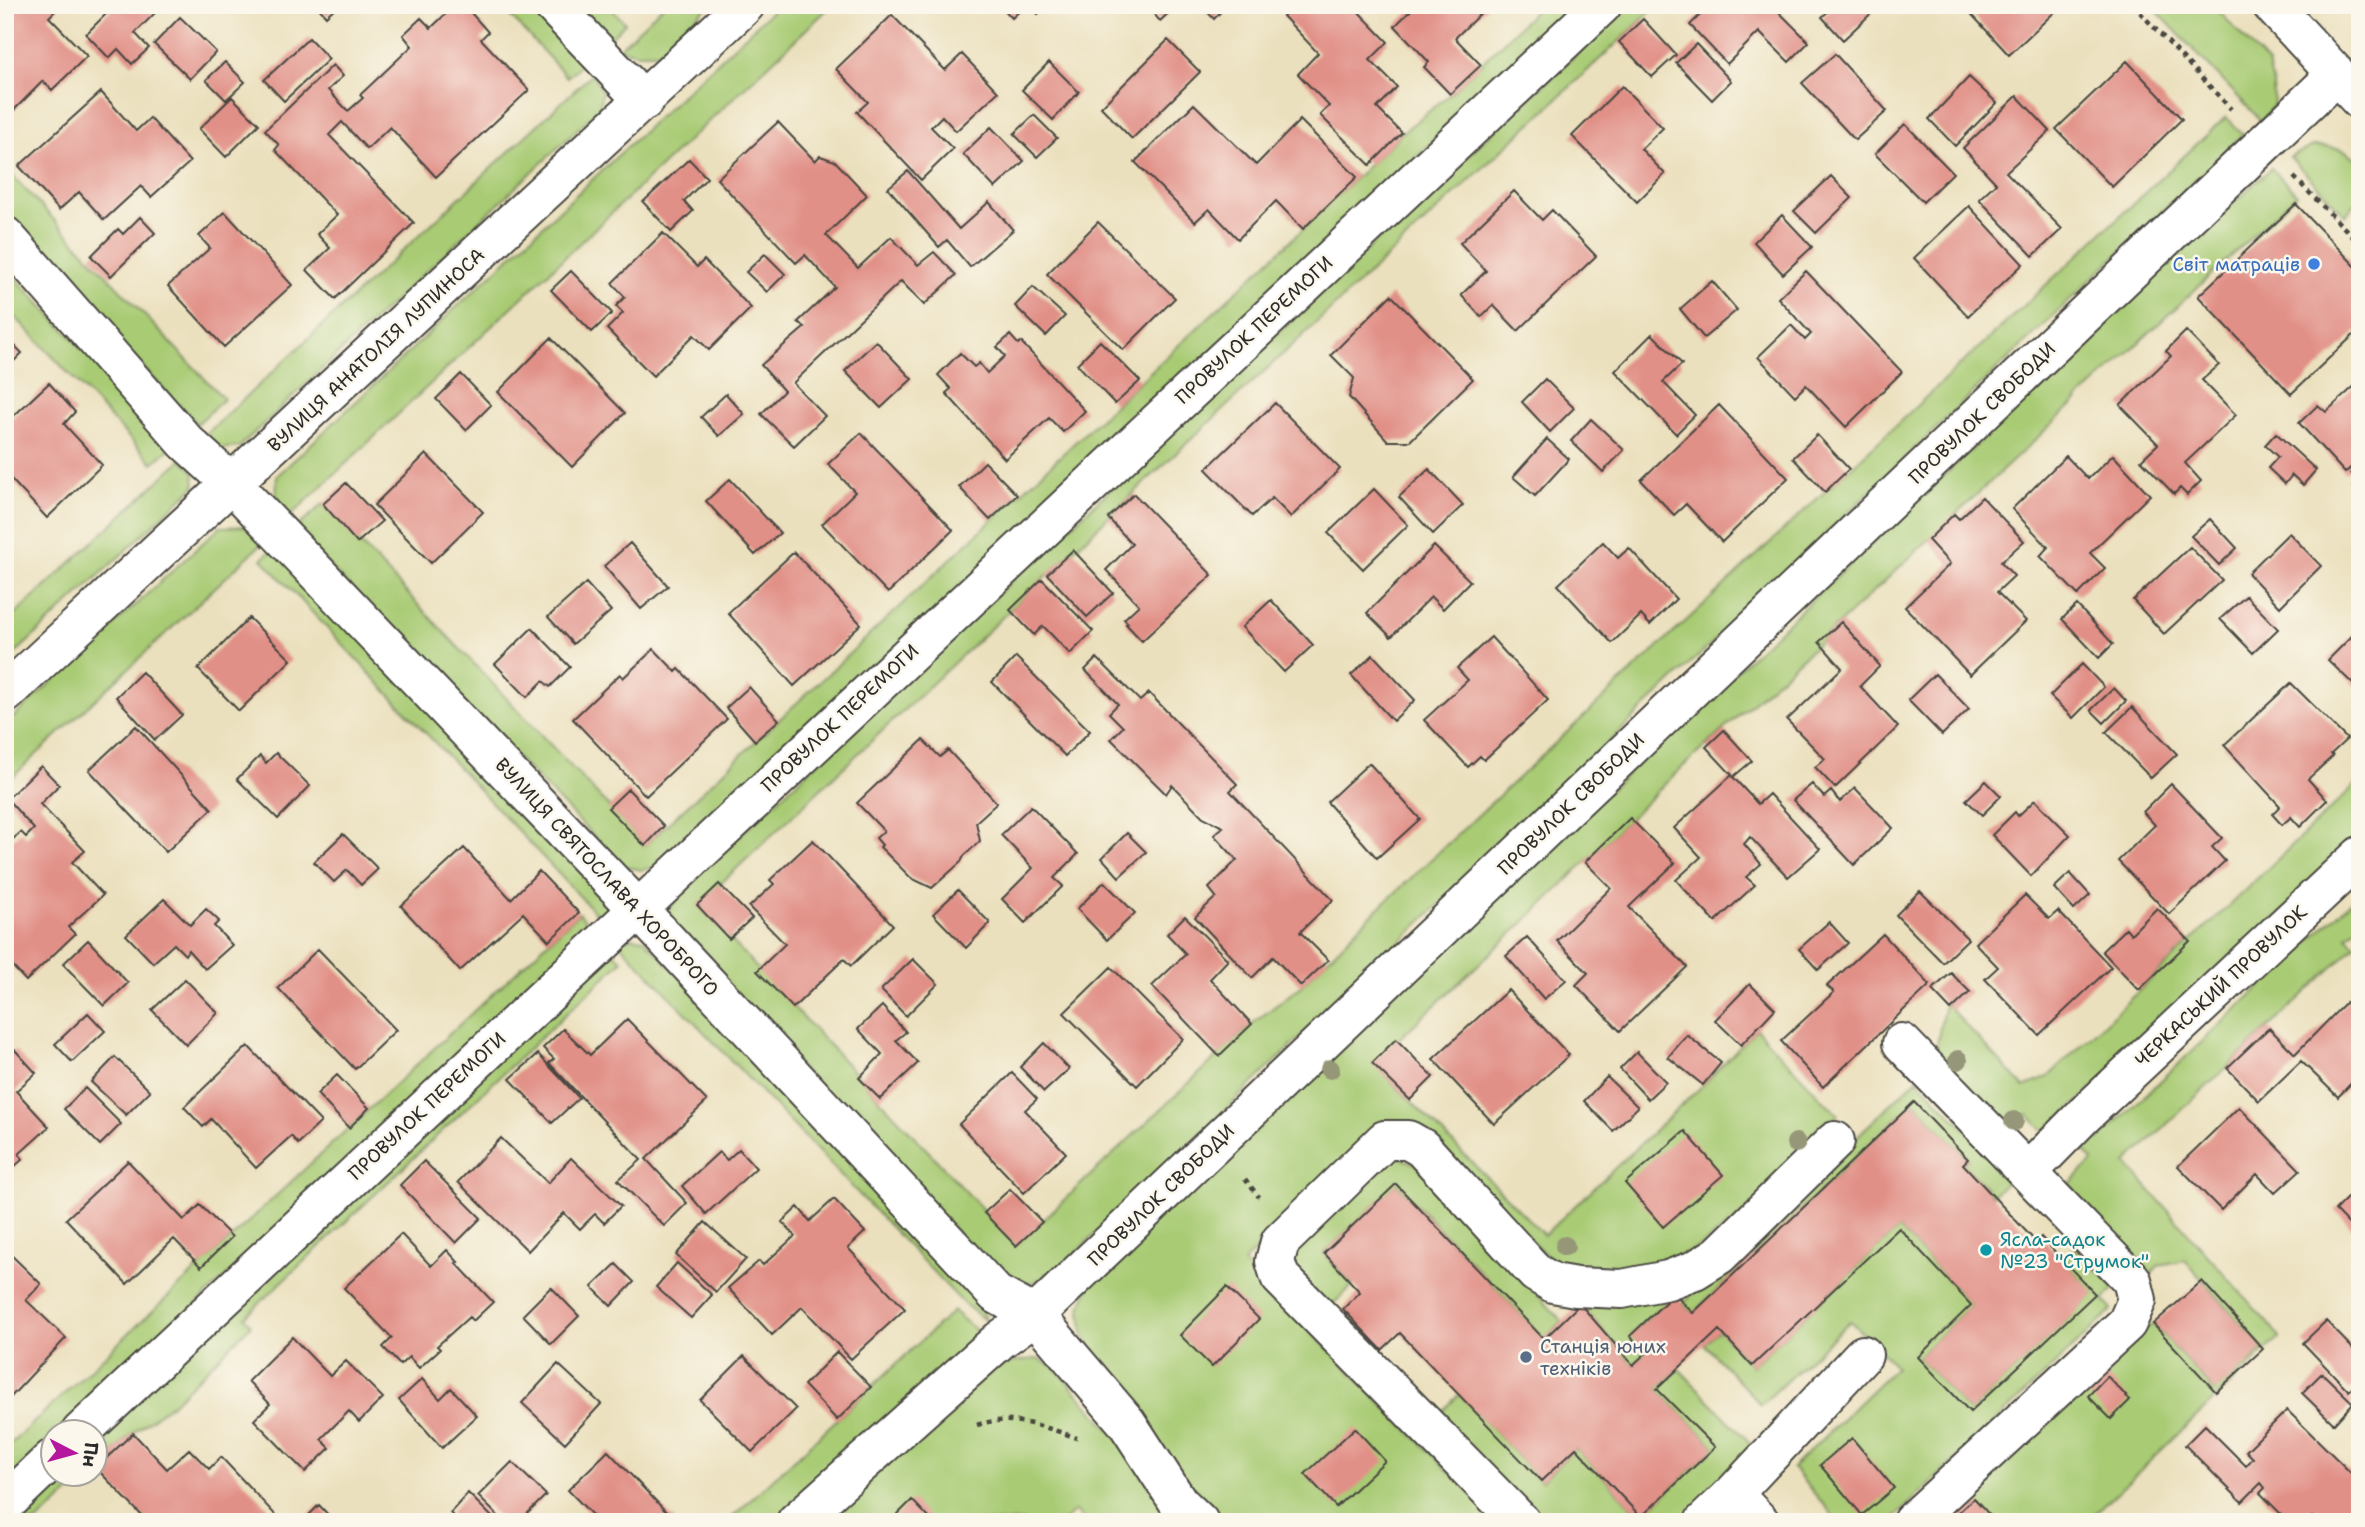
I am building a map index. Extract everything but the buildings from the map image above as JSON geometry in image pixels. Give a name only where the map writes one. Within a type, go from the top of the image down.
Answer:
[{"type":"street","points":[[553,5],[644,101]]},
{"type":"street","name":"ВУЛИЦЯ АНАТОЛІЯ ЛУПИНОСА","points":[[5,694],[745,5]]},
{"type":"street","name":"ПРОВУЛОК ПЕРЕМОГИ","points":[[97,1418],[637,908],[1602,5]]},
{"type":"street","points":[[2272,5],[2348,87]]},
{"type":"street","name":"ПРОВУЛОК СВОБОДИ","points":[[796,1522],[1000,1340],[1035,1315],[1214,1144],[2348,87]]},
{"type":"street","name":"ВУЛИЦЯ СВЯТОСЛАВА ХОРОБРОГО","points":[[5,236],[186,442],[232,484],[637,908],[996,1294],[1035,1315],[1127,1423],[1179,1503],[1199,1522]]},
{"type":"street","name":"ЧЕРКАСЬКИЙ ПРОВУЛОК","points":[[2028,1172],[2083,1116],[2360,856]]},
{"type":"street","points":[[1902,1043],[2132,1280],[2137,1300],[2127,1323],[1912,1522]]},
{"type":"street","points":[[1521,1522],[1280,1278],[1275,1261],[1280,1242],[1385,1140],[1408,1140],[1422,1148],[1536,1273],[1553,1283],[1622,1289],[1668,1280],[1695,1270],[1719,1255],[1835,1141]]},
{"type":"street","points":[[1704,1522],[1863,1355]]},
{"type":"street","points":[[5,1504],[38,1472]]},
{"type":"street","points":[[1733,1494],[1760,1522]]},
{"type":"path","points":[[2133,5],[2240,119]]},
{"type":"path","points":[[2288,171],[2360,244]]},
{"type":"path","points":[[2355,938],[2360,933]]},
{"type":"path","points":[[1214,1144],[1261,1200],[1280,1242]]},
{"type":"path","points":[[966,1430],[986,1422],[1009,1420],[1083,1440]]},
{"type":"green space","points":[[500,5],[534,5],[586,60],[567,77]]},
{"type":"green space","points":[[577,5],[608,5],[625,23],[609,39]]},
{"type":"green space","points":[[664,5],[709,5],[658,53],[637,53],[619,48]]},
{"type":"green space","points":[[778,5],[832,5],[286,520],[276,498],[277,476]]},
{"type":"green space","points":[[1541,5],[1577,5],[668,864],[641,870],[623,866],[294,530],[323,504],[645,845],[1303,229],[1402,133],[1450,94]]},
{"type":"green space","points":[[1629,5],[1658,5],[1157,471],[698,905],[1016,1245],[1252,1024],[1301,986],[1366,920],[2226,117],[2243,134],[1061,1267],[1035,1281],[1026,1283],[1010,1279],[978,1255],[669,929],[669,911],[679,892]]},
{"type":"green space","points":[[2151,5],[2213,5],[2268,64],[2274,104],[2261,121]]},
{"type":"green space","points":[[592,74],[602,92],[599,109],[239,447],[221,449],[204,436]]},
{"type":"green space","points":[[2313,146],[2339,148],[2360,163],[2360,199],[2345,215],[2290,157]]},
{"type":"green space","points":[[5,168],[224,399],[197,424],[5,222]]},
{"type":"green space","points":[[2271,168],[2297,194],[1675,774],[1541,906],[1373,1063],[1544,1235],[1703,1085],[1756,1029],[1838,1115],[1740,1217],[1697,1248],[1658,1267],[1626,1274],[1558,1267],[1423,1133],[1373,1130],[1243,1263],[1499,1522],[1224,1522],[1180,1482],[1083,1334],[1081,1308],[1092,1277]]},
{"type":"green space","points":[[5,267],[174,445],[153,463],[5,306]]},
{"type":"green space","points":[[182,459],[194,472],[195,486],[5,663],[5,624]]},
{"type":"green space","points":[[248,526],[268,538],[5,784],[5,725],[220,527]]},
{"type":"green space","points":[[277,545],[614,903],[602,920],[262,559]]},
{"type":"green space","points":[[2360,781],[2360,839],[2045,1133],[2028,1114],[2004,1137],[1933,1063],[1945,1003],[2024,1087],[2047,1078]]},
{"type":"green space","points":[[2360,893],[2360,924],[2347,936],[2356,945],[2126,1163],[2280,1337],[2086,1522],[1931,1522],[2135,1337],[2153,1324],[2215,1392],[2263,1349],[2185,1260],[2159,1265],[2149,1276],[2069,1184],[2093,1161],[2080,1145],[2093,1127],[2102,1136]]},
{"type":"green space","points":[[579,913],[593,929],[77,1418],[38,1418]]},
{"type":"green space","points":[[631,937],[644,939],[977,1293],[985,1320],[963,1303],[618,942]]},
{"type":"green space","points":[[612,950],[622,961],[245,1317],[251,1325],[174,1402],[133,1433],[108,1457],[108,1426]]},
{"type":"green space","points":[[1917,1079],[2012,1177],[1993,1195],[1963,1164],[1968,1159],[1914,1102],[1693,1313],[1683,1303]]},
{"type":"green space","points":[[1396,1156],[1416,1164],[1562,1321],[1544,1339],[1397,1184],[1324,1253],[1353,1285],[1326,1311],[1295,1276],[1294,1258],[1307,1233]]},
{"type":"green space","points":[[1899,1228],[1971,1305],[1918,1357],[1970,1412],[2094,1294],[2061,1258],[2075,1247],[2115,1288],[2103,1300],[2112,1310],[1890,1522],[1839,1522],[1792,1468],[1896,1367],[1850,1321],[1761,1405],[1704,1344],[1719,1330],[1752,1366]]},
{"type":"green space","points":[[1674,1294],[1631,1335],[1646,1353],[1633,1365],[1580,1304]]},
{"type":"green space","points":[[953,1311],[982,1335],[779,1522],[727,1522]]},
{"type":"green space","points":[[1037,1359],[1054,1367],[1128,1450],[1175,1522],[1085,1522],[1075,1511],[1063,1522],[820,1522],[995,1368],[1016,1361]]},
{"type":"green space","points":[[1679,1369],[1753,1446],[1717,1480],[1723,1486],[1685,1522],[1533,1522],[1435,1420],[1459,1394],[1541,1481],[1576,1448],[1641,1517],[1715,1447],[1657,1389]]},
{"type":"green space","points":[[38,1418],[38,1455],[5,1487],[5,1449]]},
{"type":"green space","points":[[42,1488],[75,1488],[37,1522],[6,1522]]},
{"type":"place","name":"Світ матраців","points":[[2314,264]]},
{"type":"place","name":"Ясла-садок №23 \"Струмок\"","points":[[1986,1250]]},
{"type":"place","name":"Станція юних техніків","points":[[1526,1357]]}]
